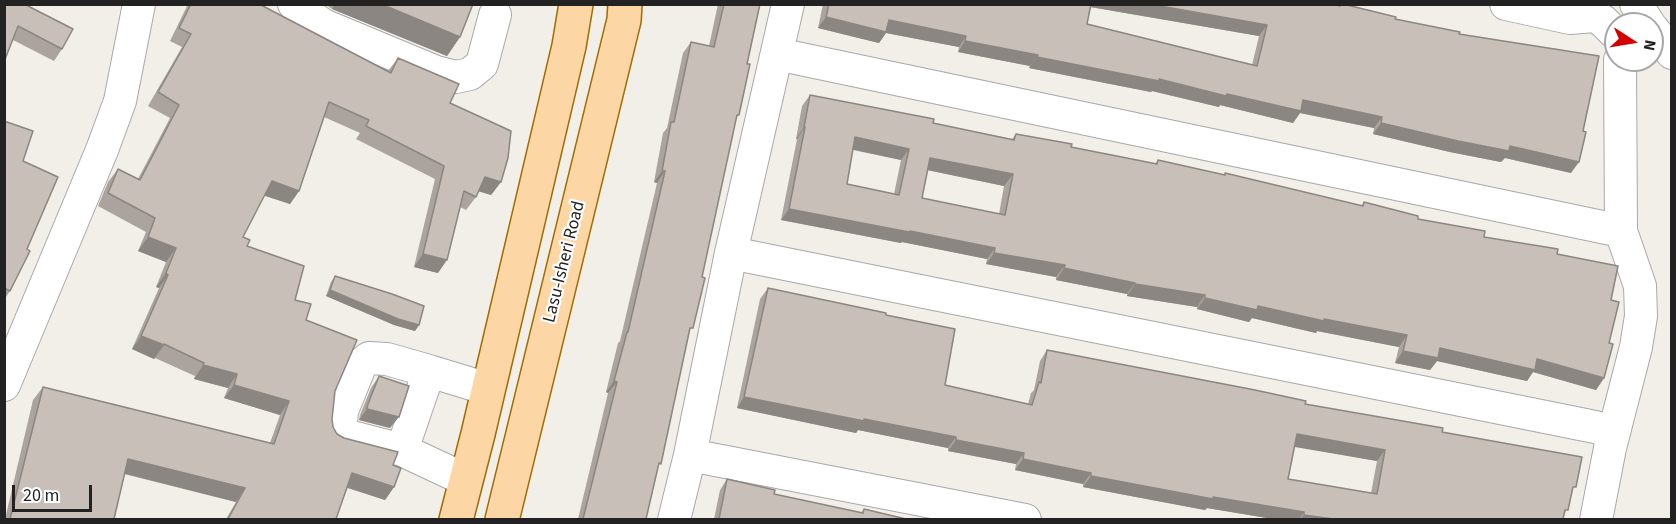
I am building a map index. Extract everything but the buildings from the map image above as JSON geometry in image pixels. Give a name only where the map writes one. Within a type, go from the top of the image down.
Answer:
[{"type":"main road","points":[[456,519],[569,46],[576,4]]},
{"type":"main road","name":"Lasu-Isheri Road","points":[[502,519],[624,20],[626,4]]},
{"type":"main road","points":[[478,434],[521,444]]},
{"type":"street","points":[[4,385],[12,344],[102,150],[120,101],[139,4]]},
{"type":"street","points":[[294,4],[323,25],[436,72],[456,77],[470,74],[482,64],[495,15]]},
{"type":"street","points":[[674,519],[690,455],[731,253],[788,4]]},
{"type":"street","points":[[1506,4],[1570,18],[1595,16],[1604,22]]},
{"type":"street","points":[[777,54],[1621,231]]},
{"type":"street","points":[[1596,519],[1614,433],[1636,347],[1641,316],[1640,286],[1621,231],[1620,72]]},
{"type":"street","points":[[731,253],[1594,427],[1614,433]]},
{"type":"street","points":[[466,480],[402,450],[339,434],[342,411],[361,364],[369,358],[387,359],[488,389]]},
{"type":"street","points":[[402,450],[429,371]]},
{"type":"street","points":[[690,455],[1025,519]]}]
